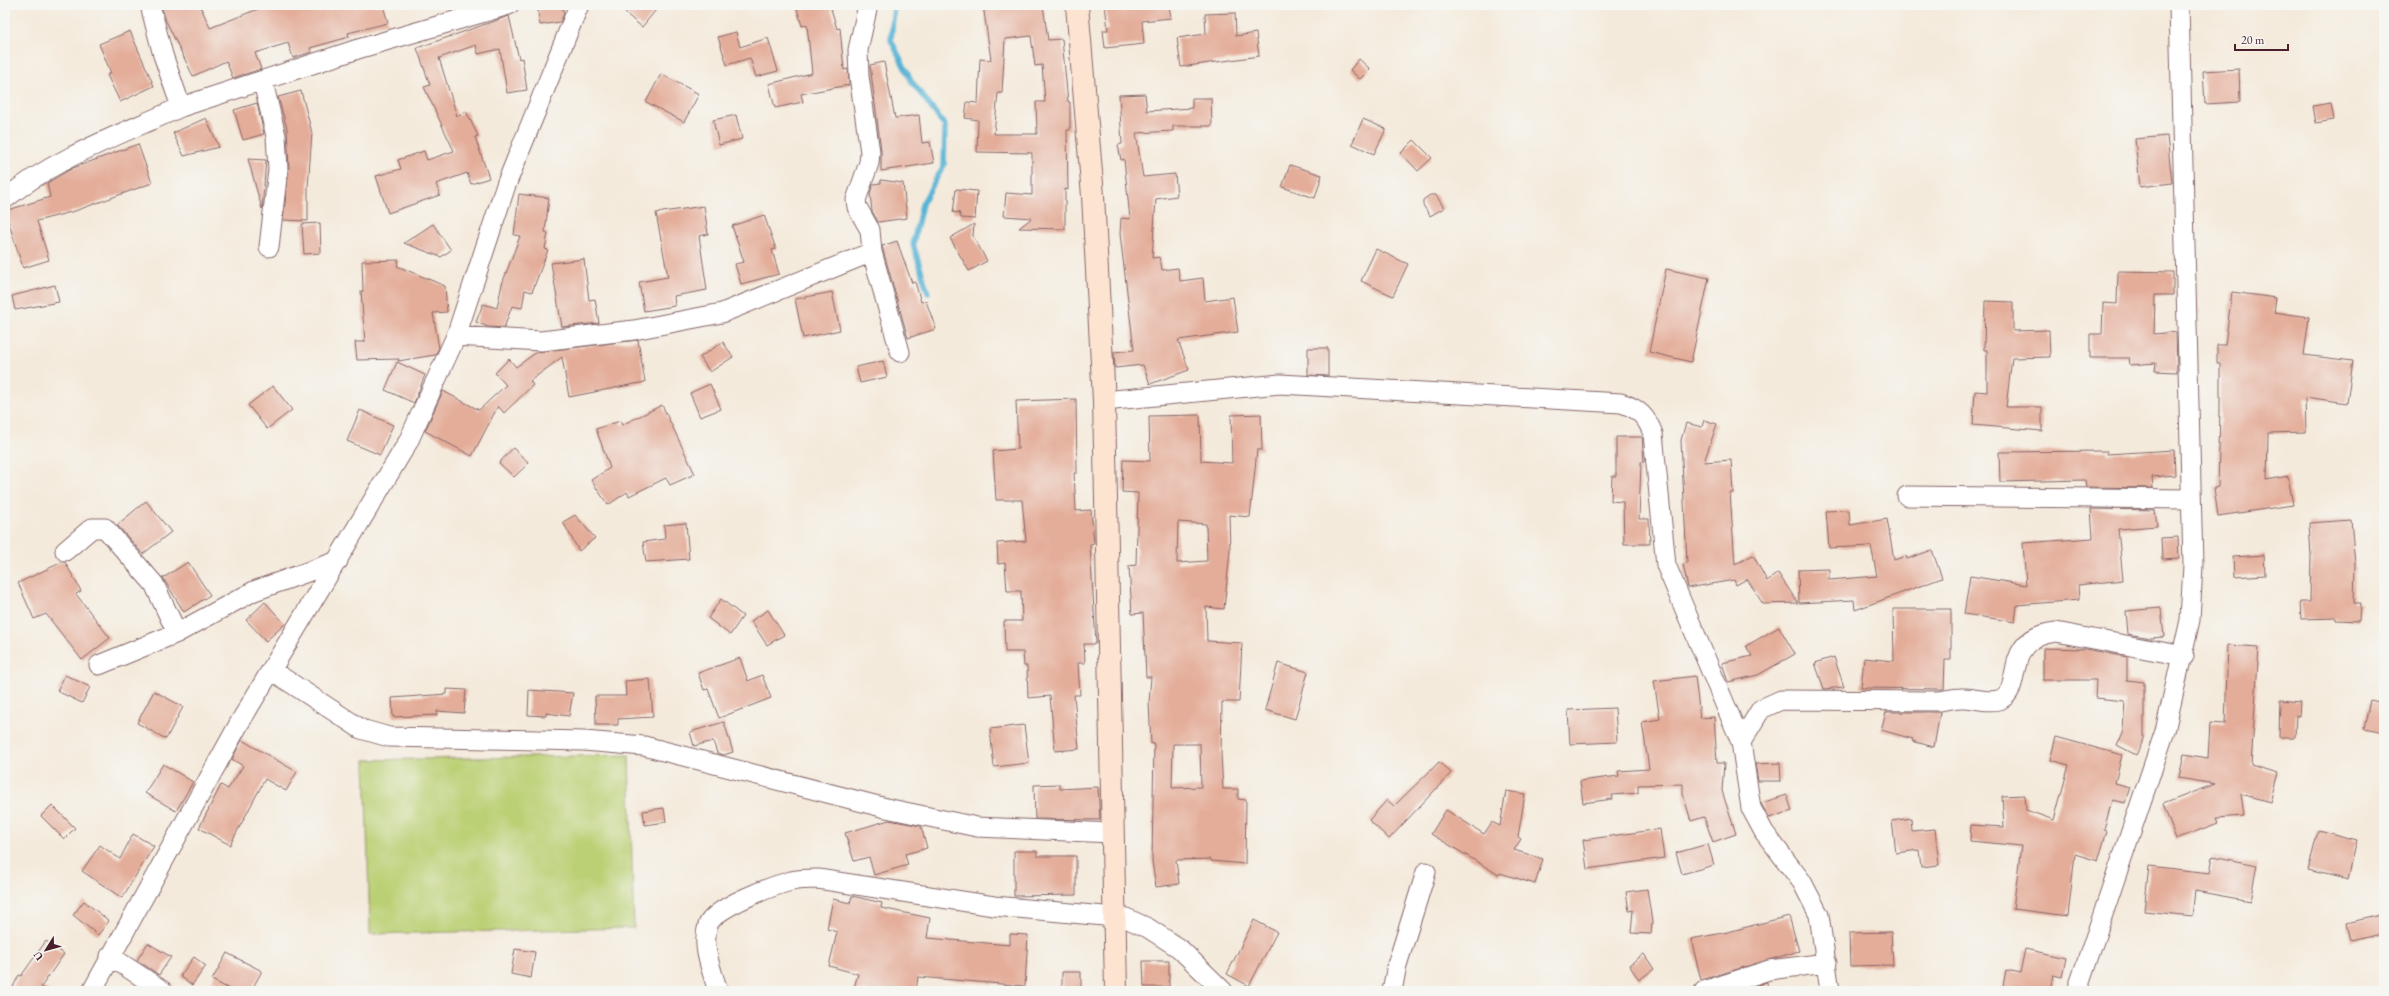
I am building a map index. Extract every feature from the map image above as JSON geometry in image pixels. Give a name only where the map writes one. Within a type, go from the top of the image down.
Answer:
[{"type":"street","points":[[150,5],[163,55],[181,107]]},
{"type":"street","points":[[5,199],[23,184],[69,158],[181,107],[263,82],[358,50],[509,5]]},
{"type":"street","points":[[92,991],[232,736],[408,442],[456,336],[506,186],[579,5]]},
{"type":"street","points":[[868,5],[858,50],[859,76],[870,152],[869,164],[856,200],[857,207],[870,230],[872,252],[900,352]]},
{"type":"street","points":[[1077,5],[1093,196],[1104,401],[1116,991]]},
{"type":"street","points":[[2077,991],[2165,732],[2184,656],[2190,620],[2193,565],[2190,499],[2179,5]]},
{"type":"street","points":[[263,82],[276,136],[278,168],[269,247]]},
{"type":"street","points":[[456,336],[541,341],[641,329],[722,314],[872,252]]},
{"type":"street","points":[[1104,401],[1280,384],[1621,403],[1631,406],[1641,412],[1649,423],[1653,434],[1666,565],[1741,742],[1751,808],[1772,845],[1802,882],[1820,915],[1830,991]]},
{"type":"street","points":[[1907,496],[2190,499]]},
{"type":"street","points":[[65,551],[92,528],[104,528],[154,584],[177,632]]},
{"type":"street","points":[[99,665],[177,632],[254,591],[338,561]]},
{"type":"street","points":[[1741,742],[1761,709],[1782,700],[1932,701],[1960,698],[1998,700],[2008,693],[2020,652],[2026,644],[2045,633],[2056,632],[2184,656]]},
{"type":"street","points":[[271,670],[361,729],[389,737],[584,741],[644,746],[886,808],[977,827],[1112,833]]},
{"type":"street","points":[[1392,991],[1397,965],[1426,872]]},
{"type":"street","points":[[718,991],[707,948],[708,924],[721,911],[732,904],[790,881],[818,878],[994,906],[1126,918],[1148,928],[1179,948],[1223,991]]},
{"type":"street","points":[[110,956],[162,991]]},
{"type":"street","points":[[1704,991],[1769,970],[1826,963]]},
{"type":"green space","points":[[629,755],[634,928],[370,934],[365,760]]},
{"type":"building","points":[[161,5],[200,5],[210,28],[268,5],[294,5],[296,11],[316,5],[383,5],[388,23],[348,33],[349,37],[310,48],[312,52],[293,58],[288,43],[255,53],[261,69],[233,78],[226,61],[193,76],[166,21]]},
{"type":"building","points":[[537,5],[562,5],[564,14],[560,22],[540,25]]},
{"type":"building","points":[[631,5],[660,5],[642,27],[625,13]]},
{"type":"building","points":[[796,5],[830,5],[837,29],[840,28],[844,70],[848,69],[849,85],[801,94],[803,102],[775,108],[769,84],[812,73],[807,25],[802,26]]},
{"type":"building","points":[[983,5],[1043,5],[1048,40],[1062,39],[1068,102],[1070,102],[1070,130],[1067,130],[1068,190],[1065,189],[1065,229],[1019,228],[1032,218],[1004,216],[1006,193],[1032,195],[1032,153],[977,152],[978,120],[965,118],[967,102],[978,103],[980,59],[991,60]],"holes":[[[1031,36],[1035,66],[1042,65],[1045,102],[1036,102],[1037,134],[994,134],[998,93],[1002,93],[1005,39]]]},
{"type":"building","points":[[1105,5],[1169,5],[1171,18],[1142,21],[1144,44],[1105,48],[1103,30],[1108,30]]},
{"type":"building","points":[[1235,13],[1236,36],[1256,33],[1259,56],[1181,67],[1177,38],[1206,34],[1205,14]]},
{"type":"building","points":[[509,16],[519,59],[522,58],[527,90],[507,93],[500,49],[478,54],[476,45],[439,58],[457,116],[466,111],[478,136],[475,137],[489,178],[471,184],[467,173],[436,184],[440,195],[388,213],[376,176],[401,169],[398,160],[424,151],[427,160],[454,151],[424,87],[430,85],[417,48]]},
{"type":"building","points":[[130,31],[154,86],[120,102],[107,75],[111,73],[99,44]]},
{"type":"building","points":[[736,32],[740,47],[768,38],[778,71],[756,77],[750,58],[727,65],[718,37]]},
{"type":"building","points":[[1359,59],[1370,69],[1360,79],[1350,70]]},
{"type":"building","points":[[884,62],[895,118],[919,115],[922,143],[930,142],[934,163],[881,171],[881,150],[870,65]]},
{"type":"building","points":[[2239,69],[2240,102],[2205,104],[2203,71]]},
{"type":"building","points":[[661,74],[699,94],[684,122],[646,102]]},
{"type":"building","points":[[301,91],[312,133],[308,187],[308,221],[283,220],[289,168],[287,128],[278,97]]},
{"type":"building","points":[[1145,94],[1147,111],[1192,108],[1192,98],[1211,98],[1212,126],[1173,126],[1173,131],[1136,133],[1143,177],[1175,174],[1177,196],[1156,199],[1152,258],[1160,257],[1162,270],[1178,268],[1180,281],[1203,278],[1205,301],[1233,297],[1238,332],[1178,340],[1189,370],[1150,384],[1143,365],[1115,368],[1114,352],[1134,350],[1120,234],[1121,218],[1130,219],[1124,159],[1121,160],[1118,145],[1122,144],[1119,95]]},
{"type":"building","points":[[257,103],[264,134],[243,140],[234,110]]},
{"type":"building","points":[[2331,103],[2334,120],[2316,123],[2313,106]]},
{"type":"building","points":[[736,115],[742,139],[719,145],[713,120]]},
{"type":"building","points":[[206,118],[219,147],[184,156],[173,133]]},
{"type":"building","points":[[1363,119],[1386,129],[1374,154],[1352,144]]},
{"type":"building","points":[[2167,136],[2172,183],[2140,187],[2135,139]]},
{"type":"building","points":[[1414,140],[1432,158],[1418,171],[1401,153]]},
{"type":"building","points":[[138,144],[152,183],[75,211],[37,221],[49,260],[23,268],[5,211],[50,197],[47,183],[73,168]]},
{"type":"building","points":[[248,159],[266,160],[262,209]]},
{"type":"building","points":[[1290,165],[1322,175],[1315,198],[1282,187]]},
{"type":"building","points":[[881,180],[903,183],[907,218],[878,222],[872,211],[870,193],[873,184],[881,183]]},
{"type":"building","points":[[956,189],[977,191],[975,219],[961,218],[959,212],[953,213]]},
{"type":"building","points":[[519,194],[549,198],[545,232],[548,233],[545,249],[548,250],[532,292],[525,290],[522,308],[512,306],[504,328],[488,327],[476,322],[483,304],[497,308],[502,284],[520,236],[514,235]]},
{"type":"building","points":[[1430,195],[1436,195],[1444,208],[1430,216],[1423,205],[1423,200]]},
{"type":"building","points":[[704,206],[708,234],[699,236],[707,290],[674,296],[675,306],[644,311],[639,282],[668,277],[656,213]]},
{"type":"building","points":[[764,215],[776,249],[772,250],[779,274],[741,284],[735,264],[744,262],[732,226]]},
{"type":"building","points":[[320,223],[321,253],[304,254],[302,224]]},
{"type":"building","points":[[433,224],[451,250],[441,257],[404,243]]},
{"type":"building","points":[[974,224],[973,236],[987,261],[969,271],[950,238]]},
{"type":"building","points":[[897,241],[912,283],[915,282],[921,302],[926,301],[936,329],[908,338],[882,246]]},
{"type":"building","points":[[1376,249],[1408,264],[1393,296],[1361,281]]},
{"type":"building","points":[[584,259],[589,300],[595,299],[599,323],[562,327],[551,263]]},
{"type":"building","points":[[399,260],[397,266],[445,286],[447,312],[433,313],[439,348],[435,355],[398,361],[399,359],[357,360],[355,342],[365,342],[361,291],[363,291],[362,261]]},
{"type":"building","points":[[1666,269],[1709,278],[1691,362],[1649,352]]},
{"type":"building","points":[[2118,271],[2173,272],[2173,295],[2155,295],[2154,334],[2176,332],[2177,372],[2155,371],[2156,363],[2130,365],[2129,358],[2090,358],[2090,334],[2102,334],[2103,303],[2117,304]]},
{"type":"building","points":[[55,285],[59,302],[15,310],[12,296]]},
{"type":"building","points":[[832,292],[840,330],[803,338],[795,299]]},
{"type":"building","points":[[2232,292],[2276,298],[2274,312],[2309,317],[2304,355],[2353,361],[2347,403],[2305,397],[2306,432],[2268,433],[2267,480],[2288,476],[2293,505],[2218,516],[2214,488],[2218,487],[2220,411],[2220,364],[2217,364],[2217,345],[2225,345]]},
{"type":"building","points":[[1985,301],[2013,302],[2013,331],[2049,330],[2050,357],[2012,358],[2006,407],[2042,407],[2042,431],[1973,425],[1975,391],[1987,392],[1987,350],[1984,350]]},
{"type":"building","points":[[638,340],[645,382],[569,397],[562,357],[530,381],[533,385],[504,413],[498,406],[472,456],[425,431],[443,391],[479,410],[506,385],[495,373],[509,359],[516,367],[537,352]]},
{"type":"building","points":[[723,342],[733,357],[710,372],[700,357]]},
{"type":"building","points":[[1308,348],[1328,348],[1328,376],[1308,375]]},
{"type":"building","points":[[883,361],[887,377],[860,383],[856,367]]},
{"type":"building","points":[[397,362],[425,375],[414,403],[385,390]]},
{"type":"building","points":[[710,384],[721,409],[700,417],[690,393]]},
{"type":"building","points":[[273,386],[292,410],[267,429],[248,405]]},
{"type":"building","points":[[1076,399],[1077,473],[1074,473],[1076,511],[1091,510],[1094,543],[1090,544],[1096,644],[1084,644],[1085,663],[1078,663],[1080,695],[1074,695],[1079,749],[1055,751],[1050,696],[1028,698],[1027,666],[1024,666],[1023,652],[1005,652],[1004,621],[1022,621],[1021,591],[1007,591],[1005,563],[998,564],[997,543],[1026,541],[1022,500],[996,500],[993,451],[1018,449],[1016,401]]},
{"type":"building","points":[[662,405],[695,474],[670,485],[666,478],[629,496],[627,492],[608,505],[591,480],[610,468],[596,429],[620,421],[622,425]]},
{"type":"building","points":[[360,410],[393,425],[380,455],[347,441]]},
{"type":"building","points":[[1261,414],[1262,450],[1257,450],[1250,517],[1229,515],[1230,551],[1224,609],[1206,607],[1207,641],[1242,643],[1239,702],[1222,702],[1221,754],[1223,789],[1238,789],[1238,799],[1246,800],[1245,864],[1211,861],[1211,859],[1176,860],[1179,884],[1156,887],[1152,861],[1154,743],[1151,744],[1149,703],[1151,677],[1146,677],[1143,613],[1132,614],[1129,566],[1136,565],[1138,493],[1122,492],[1123,460],[1150,461],[1149,416],[1200,415],[1201,461],[1232,463],[1231,415]],"holes":[[[1178,522],[1206,524],[1207,561],[1177,563]],[[1173,744],[1200,744],[1201,787],[1172,788]]]},
{"type":"building","points":[[1704,420],[1717,424],[1704,462],[1731,460],[1733,493],[1730,493],[1735,564],[1753,555],[1767,581],[1778,573],[1798,603],[1763,604],[1747,579],[1736,585],[1734,580],[1688,588],[1683,564],[1687,563],[1681,440],[1686,423],[1702,427]]},
{"type":"building","points":[[1616,437],[1642,437],[1644,462],[1641,462],[1639,519],[1649,519],[1650,544],[1624,544],[1623,502],[1611,501],[1612,476],[1616,476]]},
{"type":"building","points":[[513,448],[529,463],[514,477],[499,463]]},
{"type":"building","points":[[2174,450],[2175,475],[2152,477],[2153,488],[2086,487],[2085,480],[2000,482],[1999,452],[2107,451],[2107,454]]},
{"type":"building","points":[[146,501],[171,532],[143,554],[117,525]]},
{"type":"building","points":[[2091,509],[2155,510],[2157,526],[2118,529],[2123,580],[2078,585],[2079,600],[2017,605],[2015,622],[1964,614],[1970,576],[2026,585],[2023,543],[2093,538]]},
{"type":"building","points":[[1849,510],[1850,525],[1887,519],[1894,560],[1906,556],[1907,559],[1932,550],[1942,578],[1855,610],[1854,600],[1799,603],[1798,570],[1829,569],[1829,580],[1877,576],[1871,546],[1829,548],[1826,511]]},
{"type":"building","points":[[575,515],[595,538],[579,551],[563,522]]},
{"type":"building","points":[[2351,520],[2355,564],[2354,603],[2360,603],[2359,621],[2336,620],[2336,618],[2301,619],[2300,602],[2310,602],[2311,556],[2309,523]]},
{"type":"building","points":[[686,523],[689,559],[646,562],[643,542],[665,539],[664,525]]},
{"type":"building","points":[[2178,537],[2179,558],[2162,559],[2161,538]]},
{"type":"building","points":[[2264,555],[2265,575],[2234,577],[2233,557]]},
{"type":"building","points":[[62,562],[65,562],[81,591],[76,594],[110,638],[82,660],[46,614],[34,619],[18,583]]},
{"type":"building","points":[[188,562],[210,595],[184,612],[163,578]]},
{"type":"building","points":[[721,599],[743,616],[730,635],[708,618]]},
{"type":"building","points":[[265,602],[285,624],[266,641],[246,620]]},
{"type":"building","points":[[2161,608],[2164,637],[2150,638],[2128,634],[2126,611]]},
{"type":"building","points":[[1893,609],[1951,609],[1951,660],[1945,660],[1944,689],[1861,688],[1864,658],[1894,661]]},
{"type":"building","points":[[768,610],[784,635],[767,645],[751,621]]},
{"type":"building","points":[[1779,627],[1795,654],[1758,675],[1728,682],[1722,663],[1752,656],[1746,646]]},
{"type":"building","points":[[2228,645],[2259,647],[2251,765],[2278,773],[2270,802],[2241,794],[2244,816],[2216,818],[2218,823],[2176,839],[2163,804],[2215,784],[2179,778],[2184,754],[2208,758],[2210,723],[2225,724]]},
{"type":"building","points":[[2043,648],[2086,649],[2127,657],[2127,680],[2144,682],[2144,739],[2136,755],[2117,745],[2123,731],[2125,701],[2095,698],[2096,680],[2043,680]]},
{"type":"building","points":[[1834,657],[1844,687],[1824,689],[1815,663]]},
{"type":"building","points":[[740,658],[748,681],[762,675],[771,698],[719,718],[708,689],[704,690],[698,673]]},
{"type":"building","points":[[1278,663],[1308,672],[1295,719],[1265,710]]},
{"type":"building","points":[[65,675],[90,687],[82,703],[57,691]]},
{"type":"building","points":[[1695,676],[1700,718],[1714,717],[1717,763],[1724,763],[1722,791],[1736,834],[1713,842],[1704,817],[1691,821],[1683,794],[1683,784],[1638,785],[1638,793],[1612,795],[1613,799],[1583,803],[1580,781],[1619,776],[1618,771],[1649,769],[1642,722],[1660,719],[1654,681]]},
{"type":"building","points":[[650,679],[653,717],[618,719],[618,725],[596,725],[595,696],[626,696],[625,681]]},
{"type":"building","points":[[447,689],[466,690],[464,713],[437,711],[437,715],[393,717],[392,698],[447,694]]},
{"type":"building","points":[[529,690],[573,693],[569,716],[546,713],[546,716],[528,715]]},
{"type":"building","points":[[154,691],[183,707],[166,739],[137,723]]},
{"type":"building","points":[[2280,700],[2300,702],[2299,716],[2296,715],[2295,737],[2279,737]]},
{"type":"building","points":[[2370,700],[2384,703],[2384,733],[2364,729]]},
{"type":"building","points":[[1615,708],[1617,742],[1570,744],[1568,710]]},
{"type":"building","points":[[1886,712],[1940,712],[1934,747],[1912,741],[1913,739],[1881,730]]},
{"type":"building","points":[[724,722],[733,752],[724,755],[717,753],[713,741],[694,746],[690,732]]},
{"type":"building","points":[[1024,725],[1029,763],[994,767],[990,729]]},
{"type":"building","points":[[2056,737],[2122,755],[2115,783],[2130,787],[2125,803],[2112,800],[2104,830],[2107,831],[2098,861],[2075,854],[2068,916],[2013,909],[2021,846],[1970,841],[1971,825],[2004,827],[2002,796],[2025,795],[2026,810],[2054,820],[2069,765],[2050,760]]},
{"type":"building","points":[[242,740],[297,772],[286,791],[265,779],[230,845],[199,828],[221,785],[228,789],[243,766],[232,759]]},
{"type":"building","points":[[1439,762],[1451,773],[1389,839],[1369,820],[1387,800],[1394,806]]},
{"type":"building","points":[[1780,763],[1781,781],[1758,781],[1755,764]]},
{"type":"building","points":[[163,764],[193,782],[176,811],[145,793]]},
{"type":"building","points":[[1060,784],[1060,789],[1098,787],[1100,820],[1035,819],[1034,785]]},
{"type":"building","points":[[1506,791],[1525,794],[1518,837],[1521,839],[1514,850],[1543,859],[1535,884],[1500,873],[1499,875],[1431,834],[1446,810],[1484,834],[1492,822],[1500,826]]},
{"type":"building","points":[[1787,795],[1792,811],[1769,818],[1761,803]]},
{"type":"building","points":[[52,805],[75,828],[64,839],[41,816]]},
{"type":"building","points":[[664,808],[666,822],[645,825],[643,811]]},
{"type":"building","points":[[1911,818],[1912,831],[1935,829],[1939,865],[1921,867],[1919,850],[1896,853],[1892,821]]},
{"type":"building","points":[[889,820],[921,826],[927,848],[905,854],[908,865],[874,875],[869,857],[854,861],[845,833]]},
{"type":"building","points":[[1660,829],[1664,858],[1587,869],[1583,840]]},
{"type":"building","points":[[2318,830],[2357,840],[2348,880],[2308,870]]},
{"type":"building","points":[[133,834],[154,846],[122,898],[82,871],[100,845],[120,859]]},
{"type":"building","points":[[1708,844],[1714,865],[1682,874],[1676,853]]},
{"type":"building","points":[[1014,851],[1037,851],[1037,856],[1076,856],[1076,895],[1014,896]]},
{"type":"building","points":[[2213,856],[2257,865],[2250,901],[2195,891],[2192,916],[2144,911],[2149,866],[2210,873]]},
{"type":"building","points":[[1647,889],[1652,922],[1651,934],[1631,933],[1633,910],[1629,911],[1626,892]]},
{"type":"building","points":[[852,896],[882,903],[881,908],[930,918],[927,938],[1010,945],[1010,934],[1028,935],[1025,986],[918,977],[916,991],[853,991],[858,974],[829,966],[837,932],[827,929],[833,899],[850,903]]},
{"type":"building","points":[[84,901],[109,921],[98,935],[73,915]]},
{"type":"building","points":[[2384,914],[2384,933],[2351,941],[2347,923]]},
{"type":"building","points":[[1789,916],[1799,951],[1701,980],[1691,939],[1728,932]]},
{"type":"building","points":[[1254,920],[1277,932],[1249,986],[1227,974]]},
{"type":"building","points":[[1891,932],[1893,965],[1850,966],[1849,933]]},
{"type":"building","points":[[46,941],[64,954],[41,987],[50,991],[11,991],[19,975],[21,976]]},
{"type":"building","points":[[148,943],[171,957],[159,975],[137,960]]},
{"type":"building","points":[[515,949],[535,952],[531,978],[511,974]]},
{"type":"building","points":[[2025,949],[2066,958],[2062,977],[2053,975],[2050,991],[2002,991],[2006,970],[2020,973]]},
{"type":"building","points":[[227,953],[262,971],[251,991],[233,991],[212,980]]},
{"type":"building","points":[[1644,954],[1654,969],[1639,980],[1629,965]]},
{"type":"building","points":[[194,957],[206,966],[192,985],[180,976]]},
{"type":"building","points":[[1143,961],[1169,961],[1169,987],[1144,987]]},
{"type":"building","points":[[1062,972],[1081,972],[1081,991],[1062,991]]},
{"type":"building","points":[[1767,982],[1768,991],[1743,991],[1743,990]]},
{"type":"waterway","points":[[894,5],[891,40],[912,82],[945,126],[944,165],[922,204],[913,244],[928,293]]}]
